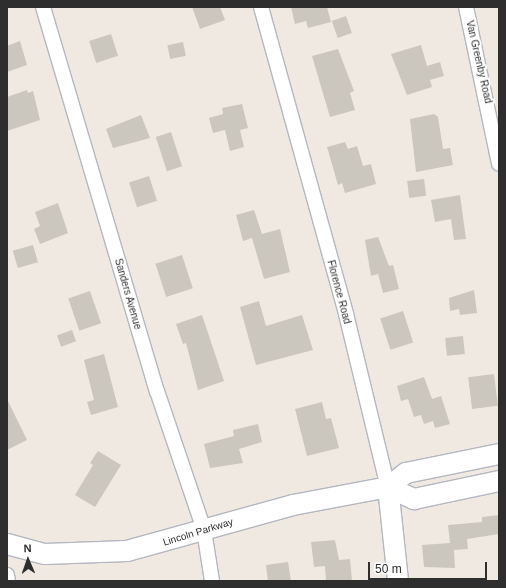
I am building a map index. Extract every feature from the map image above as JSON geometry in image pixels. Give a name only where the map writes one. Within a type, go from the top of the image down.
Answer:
[{"type":"street","name":"Sanders Avenue","points":[[43,7],[157,391],[204,530],[212,581]]},
{"type":"street","name":"Florence Road","points":[[261,7],[346,314],[388,487],[398,581]]},
{"type":"street","name":"Van Greenby Road","points":[[466,7],[499,164]]},
{"type":"street","name":"Lincoln Parkway","points":[[7,544],[45,554],[115,553],[149,547],[293,505],[388,487],[406,473],[499,454]]},
{"type":"street","points":[[388,487],[414,500],[499,481]]},
{"type":"street","points":[[7,575],[8,581]]},
{"type":"building","points":[[192,7],[220,7],[225,20],[200,29]]},
{"type":"building","points":[[291,7],[327,7],[331,22],[308,28],[306,21],[295,24]]},
{"type":"building","points":[[346,16],[352,33],[338,38],[332,21]]},
{"type":"building","points":[[111,34],[118,56],[96,63],[89,41]]},
{"type":"building","points":[[20,41],[27,65],[7,72],[7,46]]},
{"type":"building","points":[[183,42],[186,56],[170,59],[167,45]]},
{"type":"building","points":[[421,45],[427,66],[440,62],[444,76],[430,80],[432,87],[407,95],[391,54]]},
{"type":"building","points":[[338,49],[354,91],[350,93],[355,110],[330,117],[312,56]]},
{"type":"building","points":[[27,90],[28,93],[33,91],[40,120],[7,131],[7,97]]},
{"type":"building","points":[[242,104],[248,128],[240,130],[244,147],[230,151],[225,130],[213,133],[209,118],[223,114],[222,108]]},
{"type":"building","points":[[434,114],[438,117],[443,149],[450,148],[453,165],[416,172],[410,119]]},
{"type":"building","points":[[141,115],[150,138],[113,148],[106,129]]},
{"type":"building","points":[[171,132],[182,166],[167,171],[156,137]]},
{"type":"building","points":[[345,142],[348,149],[357,146],[363,166],[371,164],[376,184],[345,193],[342,183],[338,185],[327,147]]},
{"type":"building","points":[[149,176],[157,201],[137,207],[129,182]]},
{"type":"building","points":[[424,179],[426,196],[409,198],[407,181]]},
{"type":"building","points":[[460,195],[466,239],[454,240],[451,219],[435,222],[431,200]]},
{"type":"building","points":[[58,203],[68,233],[40,244],[34,229],[40,226],[35,212]]},
{"type":"building","points":[[254,210],[262,234],[280,229],[290,272],[264,279],[252,238],[243,241],[236,215]]},
{"type":"building","points":[[378,237],[389,266],[393,265],[399,289],[383,293],[378,274],[371,276],[365,240]]},
{"type":"building","points":[[33,245],[38,262],[18,268],[13,251]]},
{"type":"building","points":[[182,255],[193,288],[166,297],[155,264]]},
{"type":"building","points":[[474,290],[477,313],[460,315],[459,309],[450,311],[449,298]]},
{"type":"building","points":[[90,291],[101,323],[79,331],[68,298]]},
{"type":"building","points":[[259,301],[266,326],[302,315],[313,350],[256,365],[240,307]]},
{"type":"building","points":[[403,311],[413,342],[390,350],[380,318]]},
{"type":"building","points":[[202,315],[224,381],[198,390],[186,343],[183,344],[176,324]]},
{"type":"building","points":[[72,330],[76,341],[61,347],[57,335]]},
{"type":"building","points":[[463,336],[465,354],[447,356],[445,338]]},
{"type":"building","points":[[104,354],[118,407],[91,415],[87,402],[94,400],[84,360]]},
{"type":"building","points":[[494,374],[498,406],[472,409],[468,377]]},
{"type":"building","points":[[424,377],[432,399],[441,396],[450,424],[435,428],[433,421],[424,424],[421,415],[414,417],[408,399],[401,401],[397,386]]},
{"type":"building","points":[[7,399],[27,440],[7,450]]},
{"type":"building","points":[[322,402],[326,419],[331,418],[339,448],[307,456],[295,409]]},
{"type":"building","points":[[258,424],[262,442],[239,449],[243,463],[210,468],[204,444],[234,436],[233,430]]},
{"type":"building","points":[[98,451],[121,465],[95,507],[75,495],[93,465],[90,463]]},
{"type":"building","points":[[499,515],[499,534],[467,539],[468,549],[454,550],[455,568],[424,567],[422,545],[450,543],[448,525],[482,522],[482,517]]},
{"type":"building","points":[[335,540],[339,560],[350,559],[352,581],[326,581],[325,566],[314,567],[311,542]]},
{"type":"building","points":[[288,562],[291,581],[268,581],[266,565]]}]
